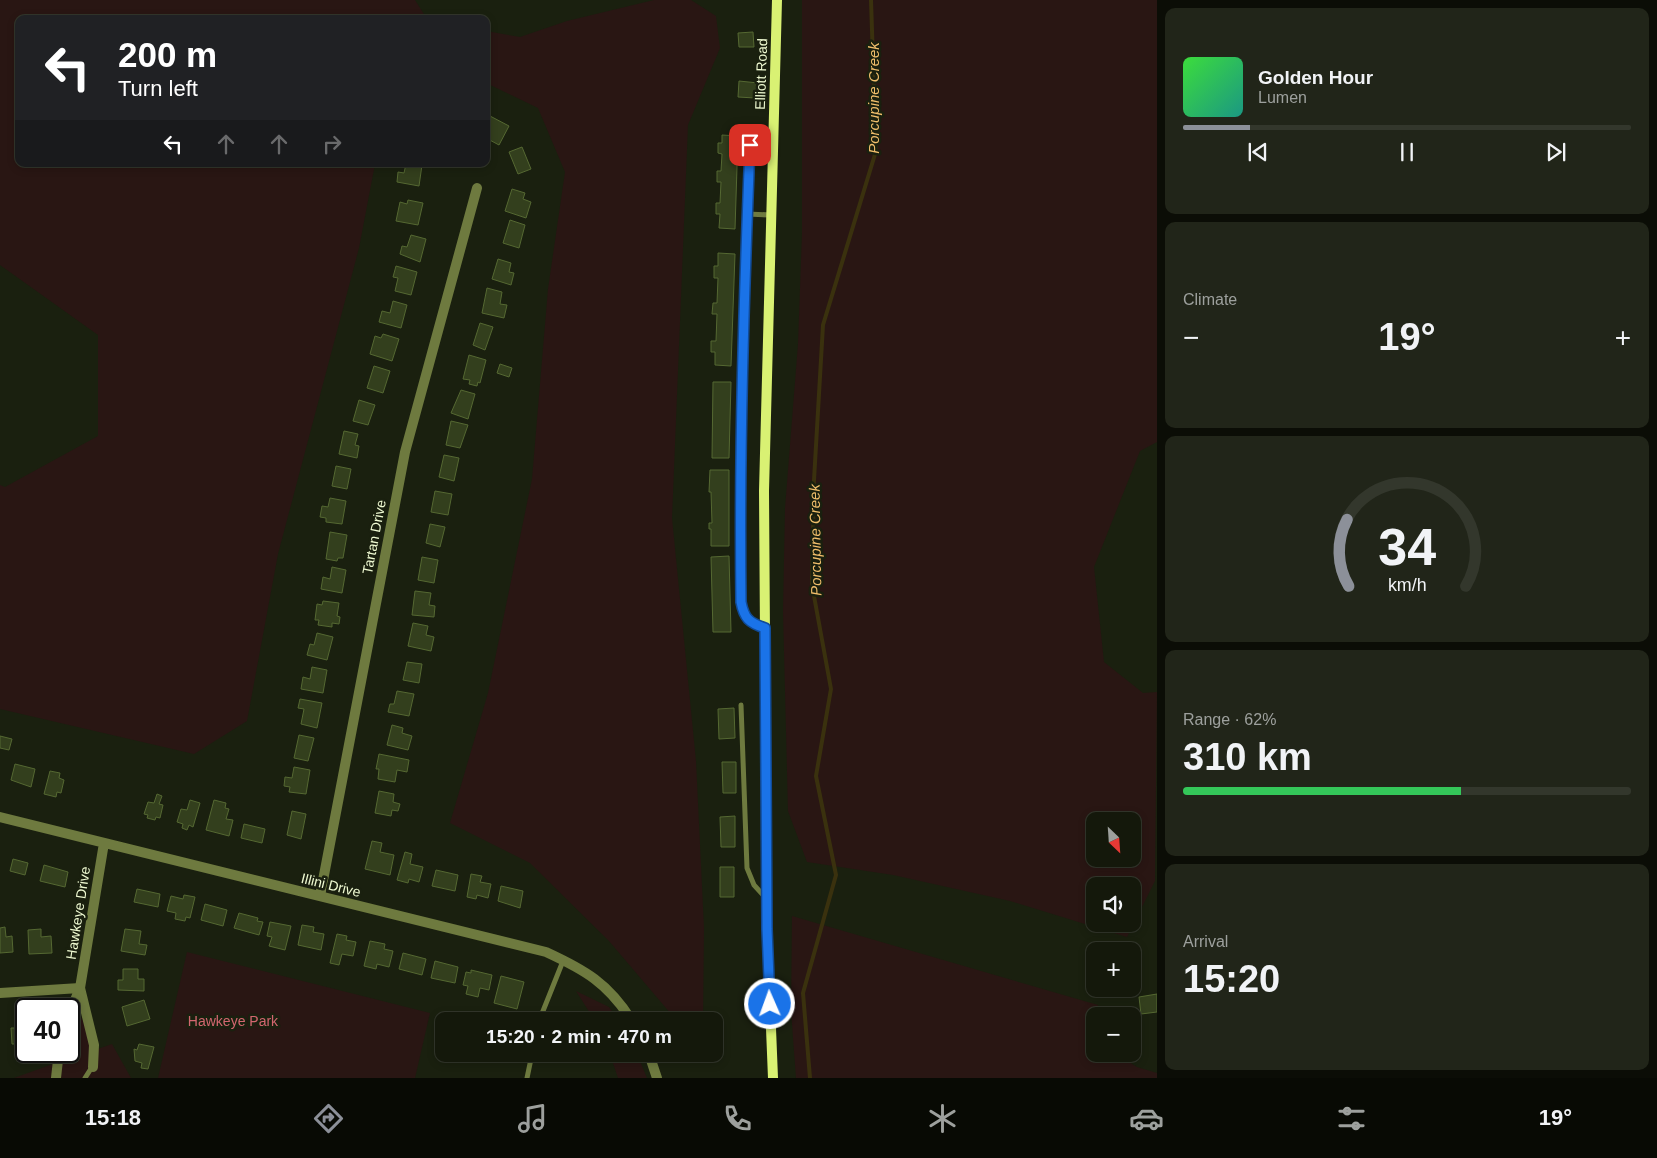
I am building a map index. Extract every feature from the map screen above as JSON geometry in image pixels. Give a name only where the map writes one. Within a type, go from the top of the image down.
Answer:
[{"type":"street","name":"Elliott Road","points":[[773,1078],[767,899],[764,491],[777,0]]},
{"type":"street","name":"Tartan Drive","points":[[320,896],[405,452],[477,188]]},
{"type":"street","name":"Illini Drive","points":[[0,817],[546,952],[582,968],[607,989],[625,1012]]},
{"type":"street","name":"Hawkeye Drive","points":[[76,998],[80,988],[104,843]]},
{"type":"street","name":"Hawkeye Drive","points":[[80,988],[94,1045],[93,1066]]},
{"type":"street","points":[[0,993],[80,988]]},
{"type":"street","points":[[652,1062],[657,1078]]},
{"type":"street","points":[[56,1078],[58,1063]]},
{"type":"lane","points":[[750,145],[740,486],[741,602],[743,614],[748,620],[765,628]]},
{"type":"lane","points":[[747,214],[771,215]]},
{"type":"lane","points":[[741,705],[747,868],[754,885],[767,899]]},
{"type":"lane","points":[[543,1012],[563,960]]},
{"type":"lane","points":[[527,1078],[530,1062]]},
{"type":"lane","points":[[85,1078],[93,1066]]},
{"type":"green space","points":[[0,0],[415,0],[424,15],[15,15],[15,167],[374,167],[359,248],[278,554],[247,721],[194,754],[0,709],[0,485],[5,487],[98,436],[98,335],[0,265]]},
{"type":"green space","points":[[654,0],[691,0],[716,16],[720,48],[688,125],[672,518],[696,761],[704,928],[703,1012],[669,1012],[609,941],[530,863],[450,823],[488,693],[532,479],[548,289],[565,172],[538,108],[490,85],[490,32],[520,37],[567,21]]},
{"type":"green space","points":[[802,0],[1157,0],[1157,442],[1140,451],[1094,567],[1104,662],[1143,693],[1157,692],[1155,881],[1141,909],[1141,877],[1086,877],[1086,924],[1010,901],[893,875],[807,862],[788,811],[783,611],[785,508],[798,344],[802,233]]},
{"type":"green space","points":[[792,916],[1098,1005],[1098,1007],[1086,1007],[1086,1062],[1129,1062],[1137,1067],[1157,1073],[1157,1078],[796,1078],[791,1011]]},
{"type":"green space","points":[[1111,932],[1130,932],[1127,937]]},
{"type":"green space","name":"Hawkeye Park","points":[[187,952],[430,1013],[415,1078],[158,1078]]},
{"type":"green space","points":[[576,991],[609,1007],[613,1012],[589,1012]]},
{"type":"green space","points":[[80,1014],[95,1050],[112,1044],[131,1078],[14,1078],[56,1063],[80,1063]]},
{"type":"green space","points":[[613,1062],[640,1062],[647,1078],[618,1078]]},
{"type":"building","points":[[753,32],[754,47],[739,47],[738,33]]},
{"type":"building","points":[[739,81],[758,83],[757,96],[755,98],[738,97]]},
{"type":"building","points":[[490,116],[509,126],[499,145],[490,140]]},
{"type":"building","points":[[722,135],[738,136],[735,229],[719,228],[720,214],[716,214],[716,203],[720,203],[721,182],[717,182],[717,171],[721,171],[722,154],[718,153],[718,143],[722,143]]},
{"type":"building","points":[[522,147],[531,169],[518,174],[509,152]]},
{"type":"building","points":[[405,167],[422,167],[419,186],[397,182],[398,172],[404,173]]},
{"type":"building","points":[[512,189],[525,193],[523,199],[531,202],[526,218],[505,211]]},
{"type":"building","points":[[408,200],[423,203],[418,225],[396,221],[400,202],[407,204]]},
{"type":"building","points":[[510,220],[525,225],[519,248],[503,243]]},
{"type":"building","points":[[411,235],[426,239],[420,262],[400,254],[402,246],[407,247]]},
{"type":"building","points":[[718,253],[735,254],[731,366],[715,365],[715,352],[711,352],[711,341],[716,341],[717,314],[712,314],[713,303],[717,303],[718,278],[714,278],[714,266],[718,266]]},
{"type":"building","points":[[498,259],[511,263],[509,272],[514,273],[511,285],[492,279]]},
{"type":"building","points":[[396,266],[417,272],[411,295],[395,291],[398,278],[393,277]]},
{"type":"building","points":[[487,288],[502,292],[500,304],[507,305],[504,318],[482,313]]},
{"type":"building","points":[[393,301],[407,305],[401,328],[379,322],[382,311],[390,313]]},
{"type":"building","points":[[480,323],[493,327],[485,350],[473,345]]},
{"type":"building","points":[[383,334],[399,339],[392,361],[370,354],[375,336],[381,338]]},
{"type":"building","points":[[469,355],[486,360],[480,383],[478,382],[477,386],[469,384],[470,380],[463,379]]},
{"type":"building","points":[[500,364],[512,368],[509,377],[497,373]]},
{"type":"building","points":[[374,366],[390,371],[383,393],[367,388]]},
{"type":"building","points":[[713,382],[731,382],[729,458],[712,458]]},
{"type":"building","points":[[461,390],[475,394],[468,419],[451,413]]},
{"type":"building","points":[[359,400],[375,405],[368,425],[353,421]]},
{"type":"building","points":[[451,421],[468,425],[460,448],[446,445]]},
{"type":"building","points":[[344,431],[358,434],[355,445],[359,446],[357,458],[339,454]]},
{"type":"building","points":[[444,455],[459,458],[454,481],[439,477]]},
{"type":"building","points":[[336,466],[351,469],[347,489],[332,486]]},
{"type":"building","points":[[710,470],[729,470],[729,546],[711,546],[711,529],[709,529],[709,523],[712,523],[711,492],[709,492]]},
{"type":"building","points":[[435,491],[452,494],[448,515],[431,512]]},
{"type":"building","points":[[330,498],[346,501],[342,524],[326,522],[326,518],[320,517],[322,506],[328,507]]},
{"type":"building","points":[[430,524],[445,527],[440,547],[426,543]]},
{"type":"building","points":[[330,532],[347,535],[343,558],[338,558],[337,561],[326,559]]},
{"type":"building","points":[[729,556],[731,632],[713,632],[711,557]]},
{"type":"building","points":[[422,557],[438,560],[434,583],[418,580]]},
{"type":"building","points":[[332,567],[346,570],[342,593],[321,589],[323,577],[330,579]]},
{"type":"building","points":[[415,591],[431,593],[429,605],[435,606],[434,617],[412,615]]},
{"type":"building","points":[[323,601],[339,603],[337,616],[340,617],[339,624],[332,623],[332,627],[318,625],[319,620],[315,620],[317,604],[322,605]]},
{"type":"building","points":[[413,623],[428,626],[426,635],[434,637],[431,651],[408,646]]},
{"type":"building","points":[[317,633],[333,637],[327,660],[307,655],[310,644],[314,645]]},
{"type":"building","points":[[407,662],[422,664],[419,683],[403,680]]},
{"type":"building","points":[[312,667],[327,670],[323,693],[301,689],[303,677],[310,679]]},
{"type":"building","points":[[397,691],[414,694],[409,716],[388,712],[390,704],[394,704]]},
{"type":"building","points":[[300,699],[322,703],[317,728],[301,724],[304,709],[298,708]]},
{"type":"building","points":[[734,708],[735,738],[719,739],[718,709]]},
{"type":"building","points":[[392,725],[403,728],[402,733],[412,736],[408,750],[387,745]]},
{"type":"building","points":[[299,735],[314,738],[308,761],[294,758]]},
{"type":"building","points":[[0,736],[12,739],[9,750],[0,748]]},
{"type":"building","points":[[379,754],[409,760],[407,772],[397,770],[395,782],[378,779],[379,769],[376,769]]},
{"type":"building","points":[[722,762],[736,762],[736,793],[723,793]]},
{"type":"building","points":[[15,764],[35,769],[31,787],[11,780]]},
{"type":"building","points":[[294,767],[310,770],[306,794],[289,792],[290,787],[284,786],[285,777],[292,778]]},
{"type":"building","points":[[50,771],[60,773],[59,778],[64,780],[61,793],[57,792],[56,797],[44,794]]},
{"type":"building","points":[[379,791],[394,794],[393,802],[400,804],[398,811],[392,810],[391,816],[375,813]]},
{"type":"building","points":[[157,794],[162,796],[159,804],[163,805],[160,818],[156,817],[155,820],[147,818],[148,815],[144,814],[148,802],[154,803]]},
{"type":"building","points":[[190,800],[200,803],[193,827],[189,825],[187,830],[182,828],[183,824],[177,822],[181,809],[187,810]]},
{"type":"building","points":[[214,800],[226,803],[225,808],[229,809],[226,819],[233,820],[229,836],[206,830]]},
{"type":"building","points":[[292,811],[306,814],[301,839],[287,835]]},
{"type":"building","points":[[735,816],[735,847],[721,847],[720,817]]},
{"type":"building","points":[[244,824],[265,829],[262,843],[241,838]]},
{"type":"building","points":[[372,841],[382,843],[380,852],[394,855],[390,875],[365,869]]},
{"type":"building","points":[[405,852],[412,854],[410,864],[423,867],[419,882],[409,879],[408,883],[397,880]]},
{"type":"building","points":[[13,859],[28,863],[25,875],[10,871]]},
{"type":"building","points":[[44,865],[68,872],[65,887],[40,881]]},
{"type":"building","points":[[720,867],[734,867],[734,897],[720,897]]},
{"type":"building","points":[[436,870],[458,875],[455,891],[432,886]]},
{"type":"building","points":[[471,874],[482,876],[480,882],[491,884],[488,898],[477,895],[476,899],[467,897]]},
{"type":"building","points":[[501,886],[523,891],[520,908],[498,901]]},
{"type":"building","points":[[137,889],[160,894],[158,907],[134,902]]},
{"type":"building","points":[[184,895],[195,897],[190,918],[186,917],[185,921],[175,919],[176,913],[167,911],[171,896],[183,899]]},
{"type":"building","points":[[205,904],[227,910],[223,926],[201,920]]},
{"type":"building","points":[[239,913],[258,918],[257,921],[263,922],[259,935],[234,928]]},
{"type":"building","points":[[270,922],[291,926],[285,950],[269,946],[272,937],[267,936]]},
{"type":"building","points":[[302,925],[314,927],[313,932],[324,934],[321,950],[298,945]]},
{"type":"building","points":[[5,927],[6,937],[12,936],[13,952],[0,953],[0,928]]},
{"type":"building","points":[[41,929],[41,937],[51,936],[52,953],[29,954],[28,930]]},
{"type":"building","points":[[125,929],[141,931],[139,944],[147,945],[145,955],[121,951]]},
{"type":"building","points":[[337,934],[347,936],[346,940],[356,942],[353,956],[342,954],[339,965],[330,963]]},
{"type":"building","points":[[370,941],[385,944],[384,949],[393,951],[389,967],[377,964],[376,969],[364,966]]},
{"type":"building","points":[[403,953],[426,959],[422,975],[399,969]]},
{"type":"building","points":[[435,961],[458,967],[455,983],[431,978]]},
{"type":"building","points":[[123,969],[138,969],[138,979],[144,979],[144,991],[118,990],[118,980],[123,980]]},
{"type":"building","points":[[471,970],[492,975],[489,990],[480,988],[478,997],[466,994],[468,986],[463,985],[466,972],[471,973]]},
{"type":"building","points":[[501,976],[524,982],[517,1009],[494,1003]]},
{"type":"building","points":[[1157,994],[1157,1012],[1141,1014],[1139,997]]},
{"type":"building","points":[[144,1000],[150,1019],[127,1026],[122,1007]]},
{"type":"building","points":[[11,1028],[15,1028],[15,1044],[12,1044]]},
{"type":"building","points":[[139,1044],[154,1047],[148,1069],[141,1068],[142,1063],[135,1061],[134,1049],[137,1050]]},
{"type":"waterway","name":"Porcupine Creek","points":[[810,1078],[803,993],[836,875],[816,776],[831,689],[812,585],[814,480],[823,325],[876,151],[871,0]]},
{"type":"route","points":[[750,145],[742,369],[741,602],[743,614],[748,620],[752,624],[765,628],[767,929],[770,1004]]}]
